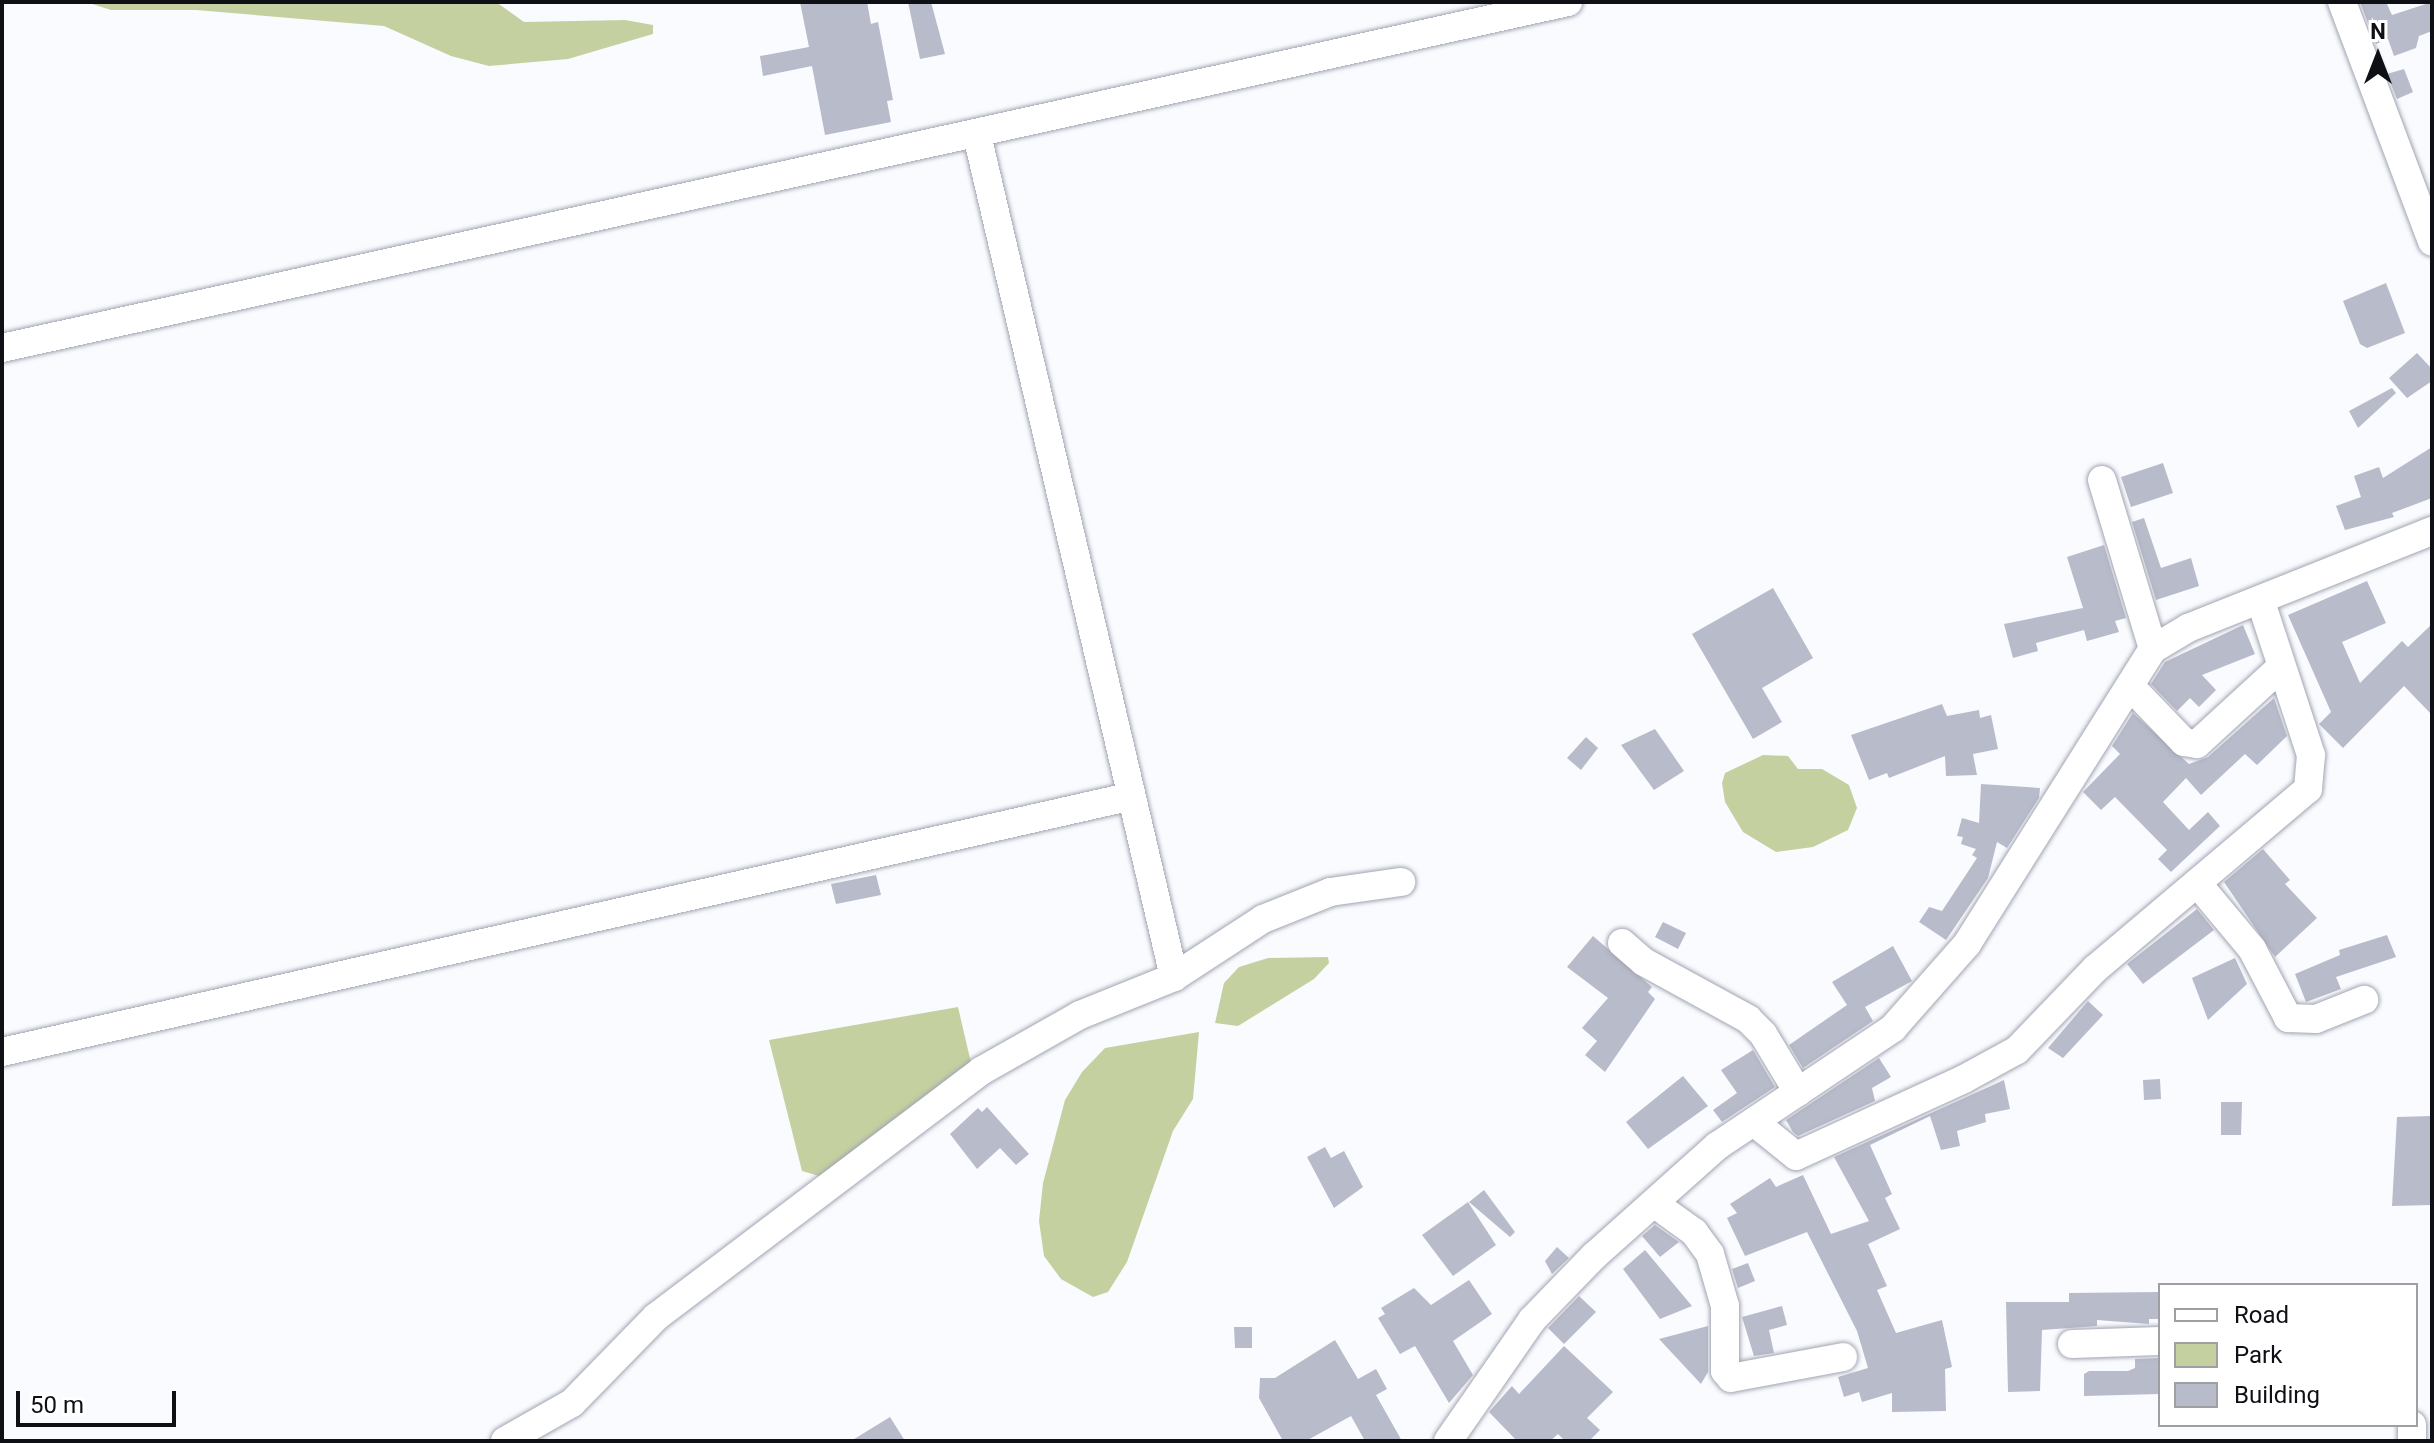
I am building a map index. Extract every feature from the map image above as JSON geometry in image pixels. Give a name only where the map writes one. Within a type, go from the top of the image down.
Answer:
[{"type":"street","points":[[2,348],[1568,2]]},
{"type":"street","points":[[2342,2],[2432,242]]},
{"type":"street","points":[[977,135],[1128,797],[1174,977]]},
{"type":"street","points":[[2102,480],[2153,649]]},
{"type":"street","points":[[1448,1441],[1532,1320],[1717,1146],[1893,1028],[1967,944],[2153,649],[2188,628],[2261,602],[2432,531]]},
{"type":"street","points":[[1754,1122],[1796,1156],[1964,1079],[2017,1050],[2095,969],[2308,789],[2311,755],[2261,602]]},
{"type":"street","points":[[2131,687],[2184,742],[2197,744],[2281,667]]},
{"type":"street","points":[[2,1052],[1128,797]]},
{"type":"street","points":[[505,1441],[572,1403],[656,1317],[981,1071],[1080,1015],[1174,977],[1263,919],[1330,892],[1401,882]]},
{"type":"street","points":[[2197,883],[2252,949],[2288,1018],[2316,1019],[2364,1000]]},
{"type":"street","points":[[1622,943],[1644,962],[1748,1019],[1763,1034],[1798,1092]]},
{"type":"street","points":[[1655,1204],[1694,1232],[1710,1254],[1725,1306],[1725,1371],[1731,1378],[1843,1357]]},
{"type":"street","points":[[2072,1344],[2158,1341]]},
{"type":"green space","points":[[86,2],[496,2],[524,22],[625,20],[653,25],[653,34],[568,59],[489,66],[451,56],[384,26],[196,10],[111,10]]},
{"type":"green space","points":[[1763,755],[1788,756],[1798,769],[1822,769],[1849,785],[1857,808],[1848,830],[1813,847],[1776,852],[1743,832],[1725,802],[1722,783],[1725,773]]},
{"type":"green space","points":[[1328,957],[1329,963],[1314,979],[1238,1026],[1215,1023],[1224,983],[1239,967],[1268,958]]},
{"type":"green space","points":[[958,1007],[972,1067],[819,1176],[802,1171],[769,1040]]},
{"type":"green space","points":[[1199,1032],[1193,1099],[1173,1131],[1127,1262],[1108,1292],[1093,1297],[1061,1279],[1044,1256],[1039,1221],[1043,1183],[1065,1100],[1082,1072],[1105,1048]]},
{"type":"building","points":[[800,2],[867,2],[871,24],[878,22],[893,100],[887,101],[891,122],[825,135],[812,66],[763,76],[760,56],[809,47]]},
{"type":"building","points":[[908,2],[931,2],[945,54],[920,59]]},
{"type":"building","points":[[2360,2],[2386,2],[2392,15],[2432,2],[2432,31],[2419,36],[2416,48],[2394,56],[2388,39],[2376,44]]},
{"type":"building","points":[[2404,69],[2413,92],[2397,99],[2387,74]]},
{"type":"building","points":[[2386,283],[2405,333],[2367,348],[2360,344],[2343,301]]},
{"type":"building","points":[[2417,353],[2432,369],[2432,381],[2407,398],[2389,378]]},
{"type":"building","points":[[2392,388],[2396,393],[2358,428],[2349,411]]},
{"type":"building","points":[[2432,447],[2432,498],[2392,513],[2394,517],[2345,530],[2336,506],[2361,497],[2354,476],[2379,467],[2383,478]]},
{"type":"building","points":[[2163,463],[2173,493],[2131,507],[2121,477]]},
{"type":"building","points":[[2144,518],[2161,568],[2191,558],[2199,586],[2156,600],[2132,522]]},
{"type":"building","points":[[2104,545],[2126,618],[2115,621],[2119,632],[2087,641],[2084,630],[2036,643],[2038,651],[2013,658],[2004,624],[2083,608],[2067,557]]},
{"type":"building","points":[[2367,581],[2386,623],[2342,642],[2360,683],[2402,641],[2408,647],[2432,624],[2432,715],[2404,686],[2343,748],[2319,724],[2331,712],[2288,615]]},
{"type":"building","points":[[1773,588],[1813,658],[1762,688],[1782,722],[1753,739],[1692,634]]},
{"type":"building","points":[[2243,625],[2255,654],[2202,675],[2216,690],[2199,707],[2190,698],[2177,711],[2151,684],[2165,662]]},
{"type":"building","points":[[2274,698],[2287,736],[2257,765],[2245,754],[2201,795],[2186,778],[2163,802],[2189,830],[2208,812],[2220,826],[2171,872],[2158,859],[2167,850],[2115,797],[2101,810],[2083,792],[2120,754],[2112,746],[2133,713],[2189,764],[2208,757]]},
{"type":"building","points":[[1942,704],[1947,716],[1979,710],[1980,718],[1991,715],[1998,749],[1973,754],[1977,775],[1946,776],[1945,756],[1889,778],[1887,773],[1869,780],[1851,735]]},
{"type":"building","points":[[1655,729],[1684,771],[1654,790],[1621,745]]},
{"type":"building","points":[[1586,737],[1598,748],[1581,770],[1567,758]]},
{"type":"building","points":[[1981,784],[2040,788],[2039,798],[2007,848],[1997,842],[1988,878],[1946,940],[1919,922],[1929,907],[1942,911],[1977,858],[1972,855],[1976,849],[1961,844],[1963,837],[1957,836],[1962,818],[1979,823]]},
{"type":"building","points":[[2263,849],[2290,880],[2285,884],[2317,918],[2275,957],[2224,882]]},
{"type":"building","points":[[876,875],[881,895],[836,904],[831,884]]},
{"type":"building","points":[[2197,909],[2214,930],[2143,984],[2127,964]]},
{"type":"building","points":[[1663,922],[1686,933],[1678,949],[1655,937]]},
{"type":"building","points":[[2387,935],[2396,957],[2336,977],[2341,989],[2306,1002],[2295,974],[2340,955],[2339,950]]},
{"type":"building","points":[[1593,936],[1652,987],[1648,992],[1655,999],[1605,1072],[1585,1055],[1597,1041],[1582,1028],[1608,998],[1567,967]]},
{"type":"building","points":[[1893,946],[1912,981],[1865,1007],[1873,1021],[1803,1068],[1789,1045],[1847,1005],[1832,982]]},
{"type":"building","points":[[2235,958],[2247,984],[2208,1020],[2192,978]]},
{"type":"building","points":[[2088,1001],[2103,1015],[2063,1058],[2048,1048]]},
{"type":"building","points":[[1753,1050],[1775,1087],[1722,1122],[1713,1110],[1737,1093],[1721,1070]]},
{"type":"building","points":[[1879,1058],[1891,1077],[1872,1088],[1875,1101],[1798,1136],[1793,1132],[1786,1120]]},
{"type":"building","points":[[1683,1076],[1708,1106],[1648,1149],[1626,1122]]},
{"type":"building","points":[[2160,1079],[2161,1099],[2144,1100],[2143,1080]]},
{"type":"building","points":[[2004,1080],[2010,1109],[1985,1114],[1986,1122],[1957,1131],[1960,1146],[1941,1150],[1930,1116],[1870,1145],[1892,1194],[1885,1198],[1900,1229],[1868,1244],[1887,1286],[1877,1290],[1896,1333],[1942,1320],[1952,1367],[1945,1369],[1946,1411],[1892,1412],[1892,1393],[1862,1402],[1859,1392],[1844,1397],[1838,1377],[1868,1368],[1857,1331],[1807,1232],[1745,1256],[1727,1218],[1737,1213],[1730,1204],[1770,1178],[1776,1187],[1803,1175],[1831,1234],[1869,1221],[1834,1157]]},
{"type":"building","points":[[2221,1102],[2242,1102],[2241,1135],[2221,1135]]},
{"type":"building","points":[[987,1107],[1029,1154],[1016,1165],[1000,1148],[977,1169],[950,1134],[978,1108],[982,1112]]},
{"type":"building","points":[[2432,1116],[2432,1205],[2392,1206],[2397,1117]]},
{"type":"building","points":[[1325,1147],[1331,1158],[1344,1151],[1363,1187],[1334,1208],[1307,1157]]},
{"type":"building","points":[[1484,1190],[1515,1232],[1510,1237],[1469,1202]]},
{"type":"building","points":[[1468,1202],[1496,1245],[1453,1276],[1422,1235]]},
{"type":"building","points":[[1655,1225],[1679,1242],[1660,1257],[1642,1236]]},
{"type":"building","points":[[1557,1247],[1569,1258],[1552,1274],[1545,1261]]},
{"type":"building","points":[[1645,1250],[1692,1306],[1660,1319],[1623,1269]]},
{"type":"building","points":[[1748,1263],[1755,1281],[1738,1288],[1732,1269]]},
{"type":"building","points":[[1469,1280],[1492,1314],[1453,1341],[1473,1375],[1449,1403],[1415,1346],[1400,1354],[1378,1318],[1385,1314],[1381,1308],[1414,1288],[1431,1305]]},
{"type":"building","points":[[2158,1292],[2158,1319],[2149,1319],[2149,1324],[2097,1320],[2097,1326],[2042,1330],[2040,1391],[2008,1392],[2006,1302],[2069,1302],[2069,1293]]},
{"type":"building","points":[[1579,1296],[1596,1312],[1564,1344],[1548,1328]]},
{"type":"building","points":[[1782,1306],[1787,1325],[1769,1330],[1774,1353],[1754,1356],[1742,1317]]},
{"type":"building","points":[[1708,1326],[1708,1372],[1701,1384],[1659,1339]]},
{"type":"building","points":[[1234,1327],[1252,1327],[1252,1348],[1235,1348]]},
{"type":"building","points":[[1335,1340],[1358,1379],[1376,1369],[1387,1389],[1376,1395],[1402,1441],[1365,1441],[1351,1416],[1306,1441],[1283,1441],[1259,1398],[1260,1378],[1275,1378]]},
{"type":"building","points":[[1564,1346],[1613,1392],[1587,1418],[1600,1430],[1589,1441],[1565,1441],[1558,1434],[1550,1441],[1517,1441],[1489,1412],[1512,1386],[1519,1394]]},
{"type":"building","points":[[2158,1358],[2158,1394],[2084,1396],[2084,1374],[2089,1371],[2128,1371],[2135,1368],[2135,1359]]},
{"type":"building","points":[[890,1417],[905,1441],[851,1441]]}]
